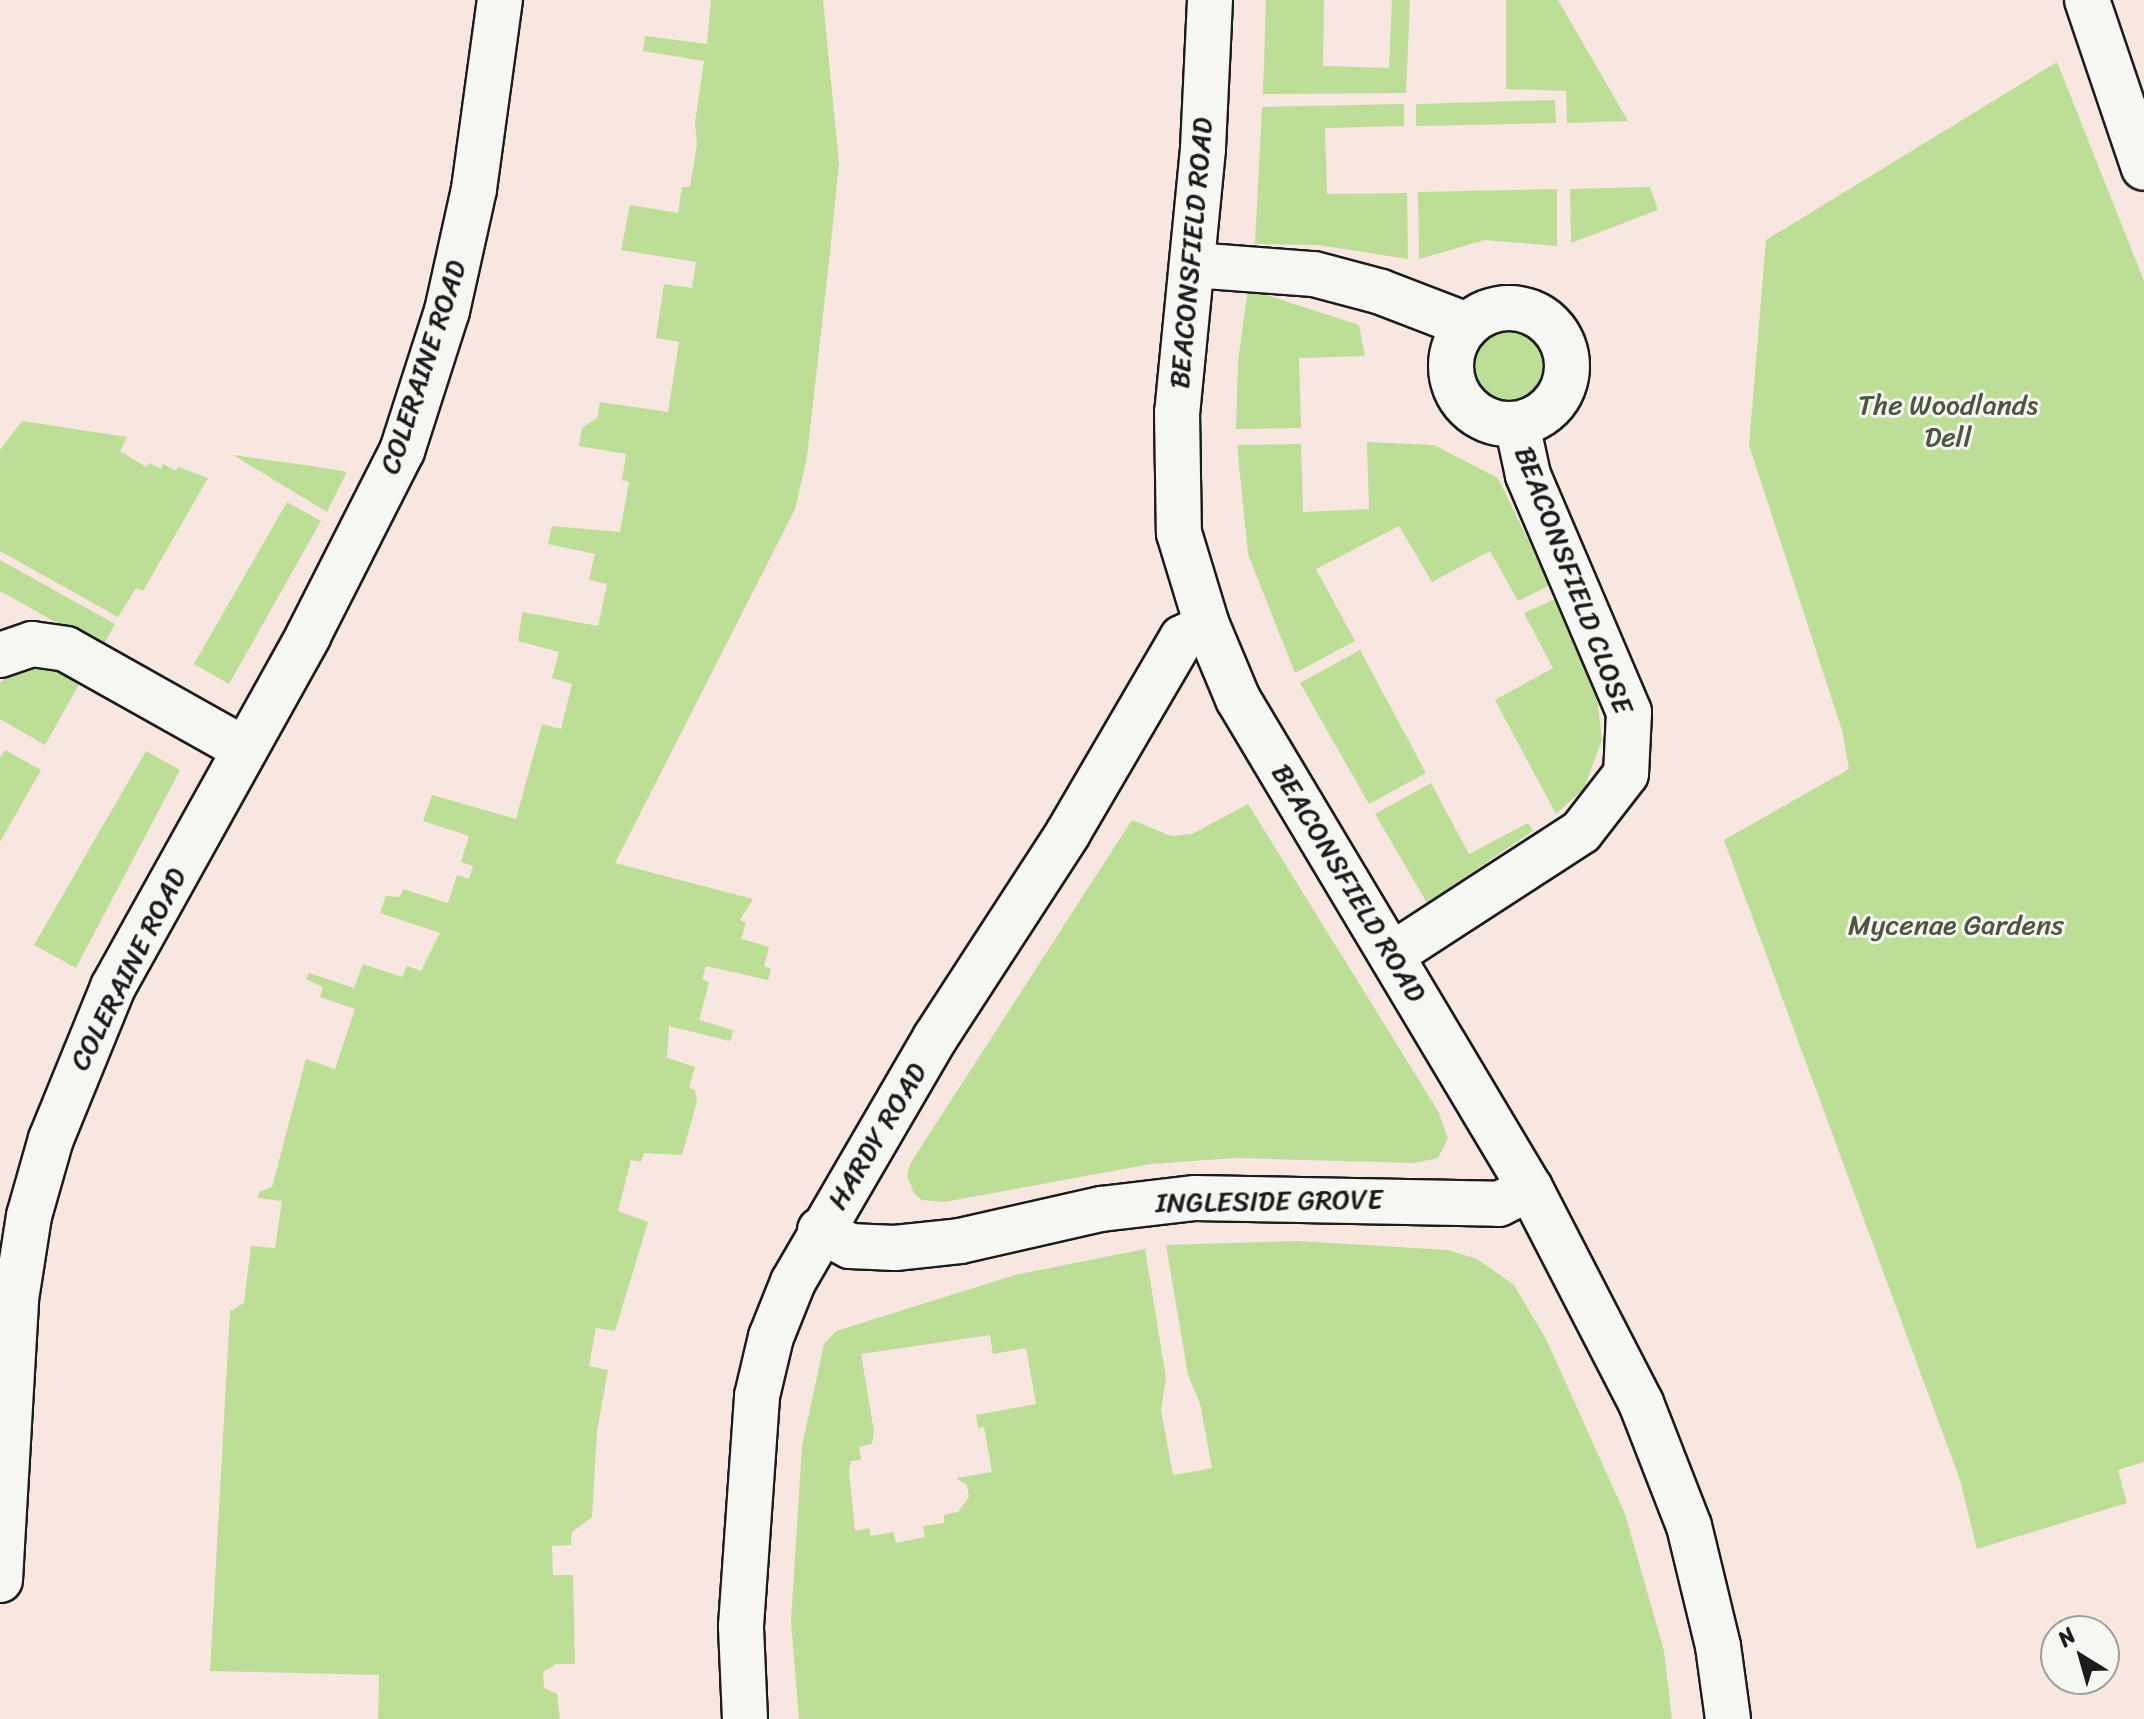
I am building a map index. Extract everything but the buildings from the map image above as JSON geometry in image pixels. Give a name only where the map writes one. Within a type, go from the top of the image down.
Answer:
[{"type":"street","name":"COLERAINE ROAD","points":[[0,1580],[16,1299],[29,1216],[51,1139],[113,987],[365,530],[402,451],[447,311],[474,189],[500,0]]},
{"type":"street","name":"BEACONSFIELD ROAD","points":[[1210,0],[1193,265],[1177,412],[1179,533],[1207,625],[1238,699],[1530,1188],[1641,1403],[1689,1526],[1718,1646],[1728,1719]]},
{"type":"street","points":[[2087,0],[2144,168]]},
{"type":"street","points":[[1193,265],[1314,274],[1381,292],[1467,325]]},
{"type":"street","name":"BEACONSFIELD CLOSE","points":[[1523,309],[1542,317],[1566,349],[1568,370],[1552,406],[1517,424],[1482,418],[1457,393],[1451,357],[1467,325],[1484,314],[1523,309]]},
{"type":"street","name":"BEACONSFIELD CLOSE","points":[[1393,954],[1581,832],[1626,774],[1629,712],[1528,475],[1517,424]]},
{"type":"street","name":"HARDY ROAD","points":[[745,1719],[741,1626],[757,1396],[771,1337],[820,1230],[1068,833],[1182,638],[1207,625]]},
{"type":"street","points":[[0,655],[32,644],[66,649],[244,749]]},
{"type":"street","name":"INGLESIDE GROVE","points":[[820,1230],[850,1246],[895,1248],[960,1241],[1101,1209],[1195,1198],[1499,1204],[1530,1188]]},
{"type":"green space","points":[[711,0],[823,0],[839,163],[829,261],[807,457],[795,509],[615,863],[753,899],[740,920],[746,923],[741,939],[769,947],[764,966],[771,969],[768,980],[706,966],[702,979],[709,982],[699,1020],[733,1030],[732,1036],[730,1041],[669,1026],[667,1058],[695,1067],[689,1088],[695,1090],[697,1101],[682,1155],[644,1153],[641,1162],[631,1160],[618,1211],[648,1222],[615,1331],[596,1328],[589,1366],[608,1370],[597,1431],[592,1517],[572,1532],[571,1545],[552,1546],[553,1575],[573,1575],[575,1664],[556,1664],[543,1672],[544,1688],[557,1694],[560,1719],[378,1719],[379,1675],[210,1671],[230,1311],[244,1303],[251,1246],[275,1248],[282,1201],[258,1198],[259,1192],[272,1187],[306,1059],[335,1069],[355,1009],[320,997],[323,987],[306,979],[309,973],[354,988],[363,964],[402,977],[407,966],[421,971],[440,933],[380,913],[386,896],[400,897],[403,889],[448,903],[457,875],[469,879],[473,866],[461,862],[469,836],[423,821],[432,795],[516,819],[542,724],[561,729],[572,684],[552,678],[559,652],[518,641],[521,620],[523,612],[598,626],[607,584],[589,580],[595,554],[548,544],[552,526],[620,532],[629,482],[622,480],[626,454],[579,446],[582,428],[597,418],[600,402],[668,412],[679,342],[656,338],[664,284],[692,288],[696,262],[621,250],[630,205],[678,213],[682,187],[690,187],[697,144],[695,122],[704,61],[643,51],[645,36],[707,44]]},
{"type":"green space","points":[[1266,0],[1324,0],[1323,66],[1389,68],[1392,0],[1410,0],[1406,93],[1263,94]]},
{"type":"green space","points":[[1506,0],[1558,0],[1628,121],[1567,123],[1566,91],[1506,89]]},
{"type":"green space","points":[[2057,62],[2144,281],[2144,1462],[2118,1470],[2127,1503],[1977,1549],[1960,1480],[1724,840],[1849,769],[1842,730],[1749,445],[1766,240]]},
{"type":"green space","points":[[1555,100],[1556,123],[1416,126],[1416,104]]},
{"type":"green space","points":[[1404,104],[1404,126],[1325,128],[1327,194],[1407,193],[1408,259],[1318,245],[1255,244],[1262,107]]},
{"type":"green space","points":[[1650,187],[1658,210],[1571,243],[1570,189]]},
{"type":"green space","points":[[1557,189],[1557,246],[1485,240],[1419,259],[1418,192]]},
{"type":"green space","points":[[1248,289],[1359,325],[1365,356],[1299,358],[1301,428],[1236,429],[1238,361]]},
{"type":"green space","points":[[1509,320],[1526,324],[1541,334],[1551,349],[1555,366],[1551,383],[1541,398],[1526,408],[1509,412],[1492,408],[1477,398],[1467,383],[1463,366],[1467,349],[1477,334],[1492,324]]},
{"type":"green space","points":[[22,421],[127,437],[120,451],[146,467],[149,463],[161,469],[163,464],[176,471],[178,467],[208,478],[143,591],[136,588],[118,617],[0,551],[0,450]]},
{"type":"green space","points":[[1367,442],[1434,445],[1498,478],[1550,585],[1518,601],[1490,551],[1432,582],[1399,526],[1316,569],[1355,641],[1295,673],[1248,554],[1237,445],[1301,444],[1303,512],[1369,509]]},
{"type":"green space","points":[[233,455],[311,466],[347,472],[327,512]]},
{"type":"green space","points":[[287,502],[321,521],[229,684],[194,664]]},
{"type":"green space","points":[[0,560],[115,624],[102,648],[0,591]]},
{"type":"green space","points":[[1555,599],[1597,698],[1602,740],[1584,789],[1556,814],[1495,700],[1553,668],[1524,613]]},
{"type":"green space","points":[[1360,650],[1426,773],[1369,804],[1300,683]]},
{"type":"green space","points":[[45,666],[82,679],[45,745],[0,719],[0,682],[25,668]]},
{"type":"green space","points":[[5,750],[41,770],[0,842],[0,758]]},
{"type":"green space","points":[[146,751],[180,770],[76,968],[34,945]]},
{"type":"green space","points":[[1431,783],[1469,854],[1528,823],[1533,831],[1427,903],[1375,814]]},
{"type":"green space","points":[[1248,804],[1438,1111],[1448,1138],[1438,1158],[1414,1163],[1234,1158],[1151,1164],[944,1202],[922,1200],[914,1193],[907,1176],[910,1164],[1132,820],[1171,836],[1192,834]]},
{"type":"green space","points":[[1298,1241],[1448,1250],[1477,1259],[1514,1285],[1546,1339],[1625,1514],[1664,1651],[1672,1719],[799,1719],[791,1621],[802,1446],[824,1344],[836,1331],[1015,1275],[1145,1249],[1166,1378],[1161,1410],[1173,1475],[1212,1468],[1200,1403],[1188,1375],[1166,1245]],"holes":[[[990,1335],[993,1354],[1026,1348],[1036,1404],[976,1415],[978,1428],[984,1427],[992,1472],[956,1478],[967,1485],[969,1497],[958,1512],[944,1515],[944,1523],[923,1526],[925,1537],[896,1543],[893,1532],[871,1536],[869,1528],[855,1531],[849,1471],[851,1461],[861,1460],[859,1447],[872,1444],[874,1432],[861,1354]]]},
{"type":"park label","name":"The Woodlands Dell","points":[[1948,421]]},
{"type":"park label","name":"Mycenae Gardens","points":[[1956,925]]}]
